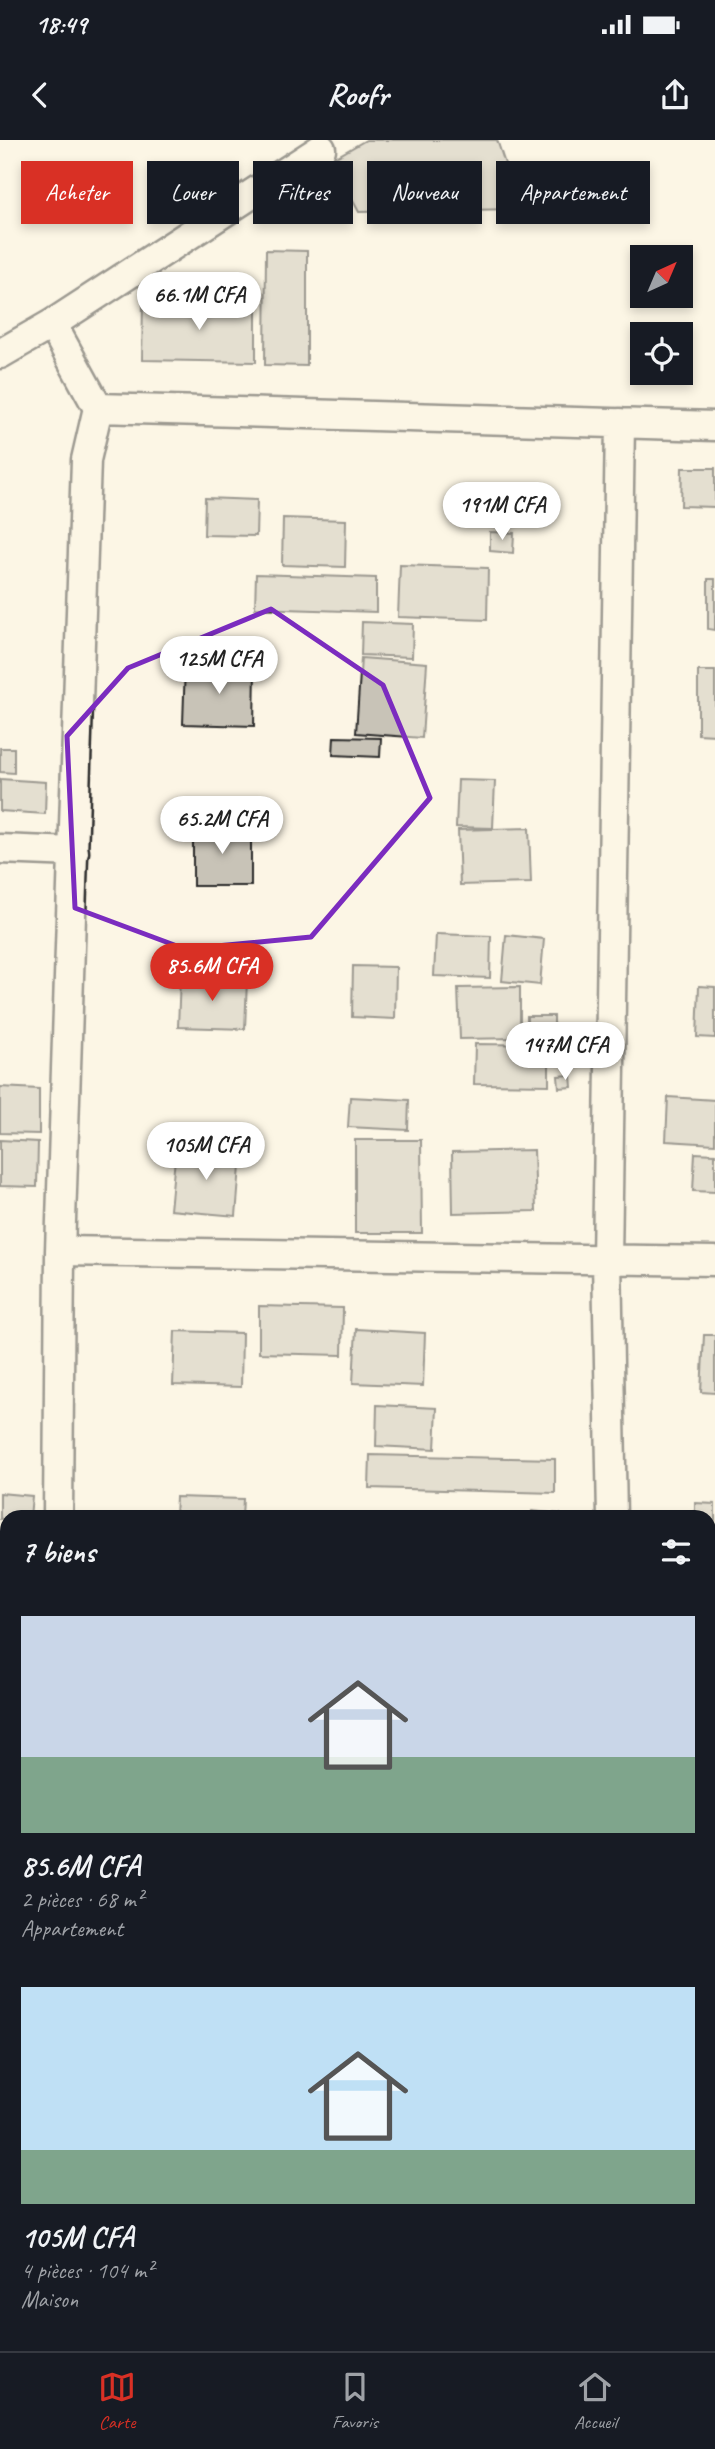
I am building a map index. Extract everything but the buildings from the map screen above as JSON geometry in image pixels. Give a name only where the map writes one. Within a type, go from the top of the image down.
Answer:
[{"type":"street","points":[[0,354],[52,324],[321,149]]},
{"type":"street","points":[[52,324],[98,408],[86,460],[60,1251],[58,1510]]},
{"type":"street","points":[[98,408],[715,426]]},
{"type":"street","points":[[612,1510],[607,1260],[620,423]]},
{"type":"street","points":[[0,849],[74,852]]},
{"type":"street","points":[[60,1251],[715,1261]]},
{"type":"highlighted area","points":[[271,609],[383,685],[430,798],[311,937],[185,949],[75,908],[67,736],[128,668]]}]
